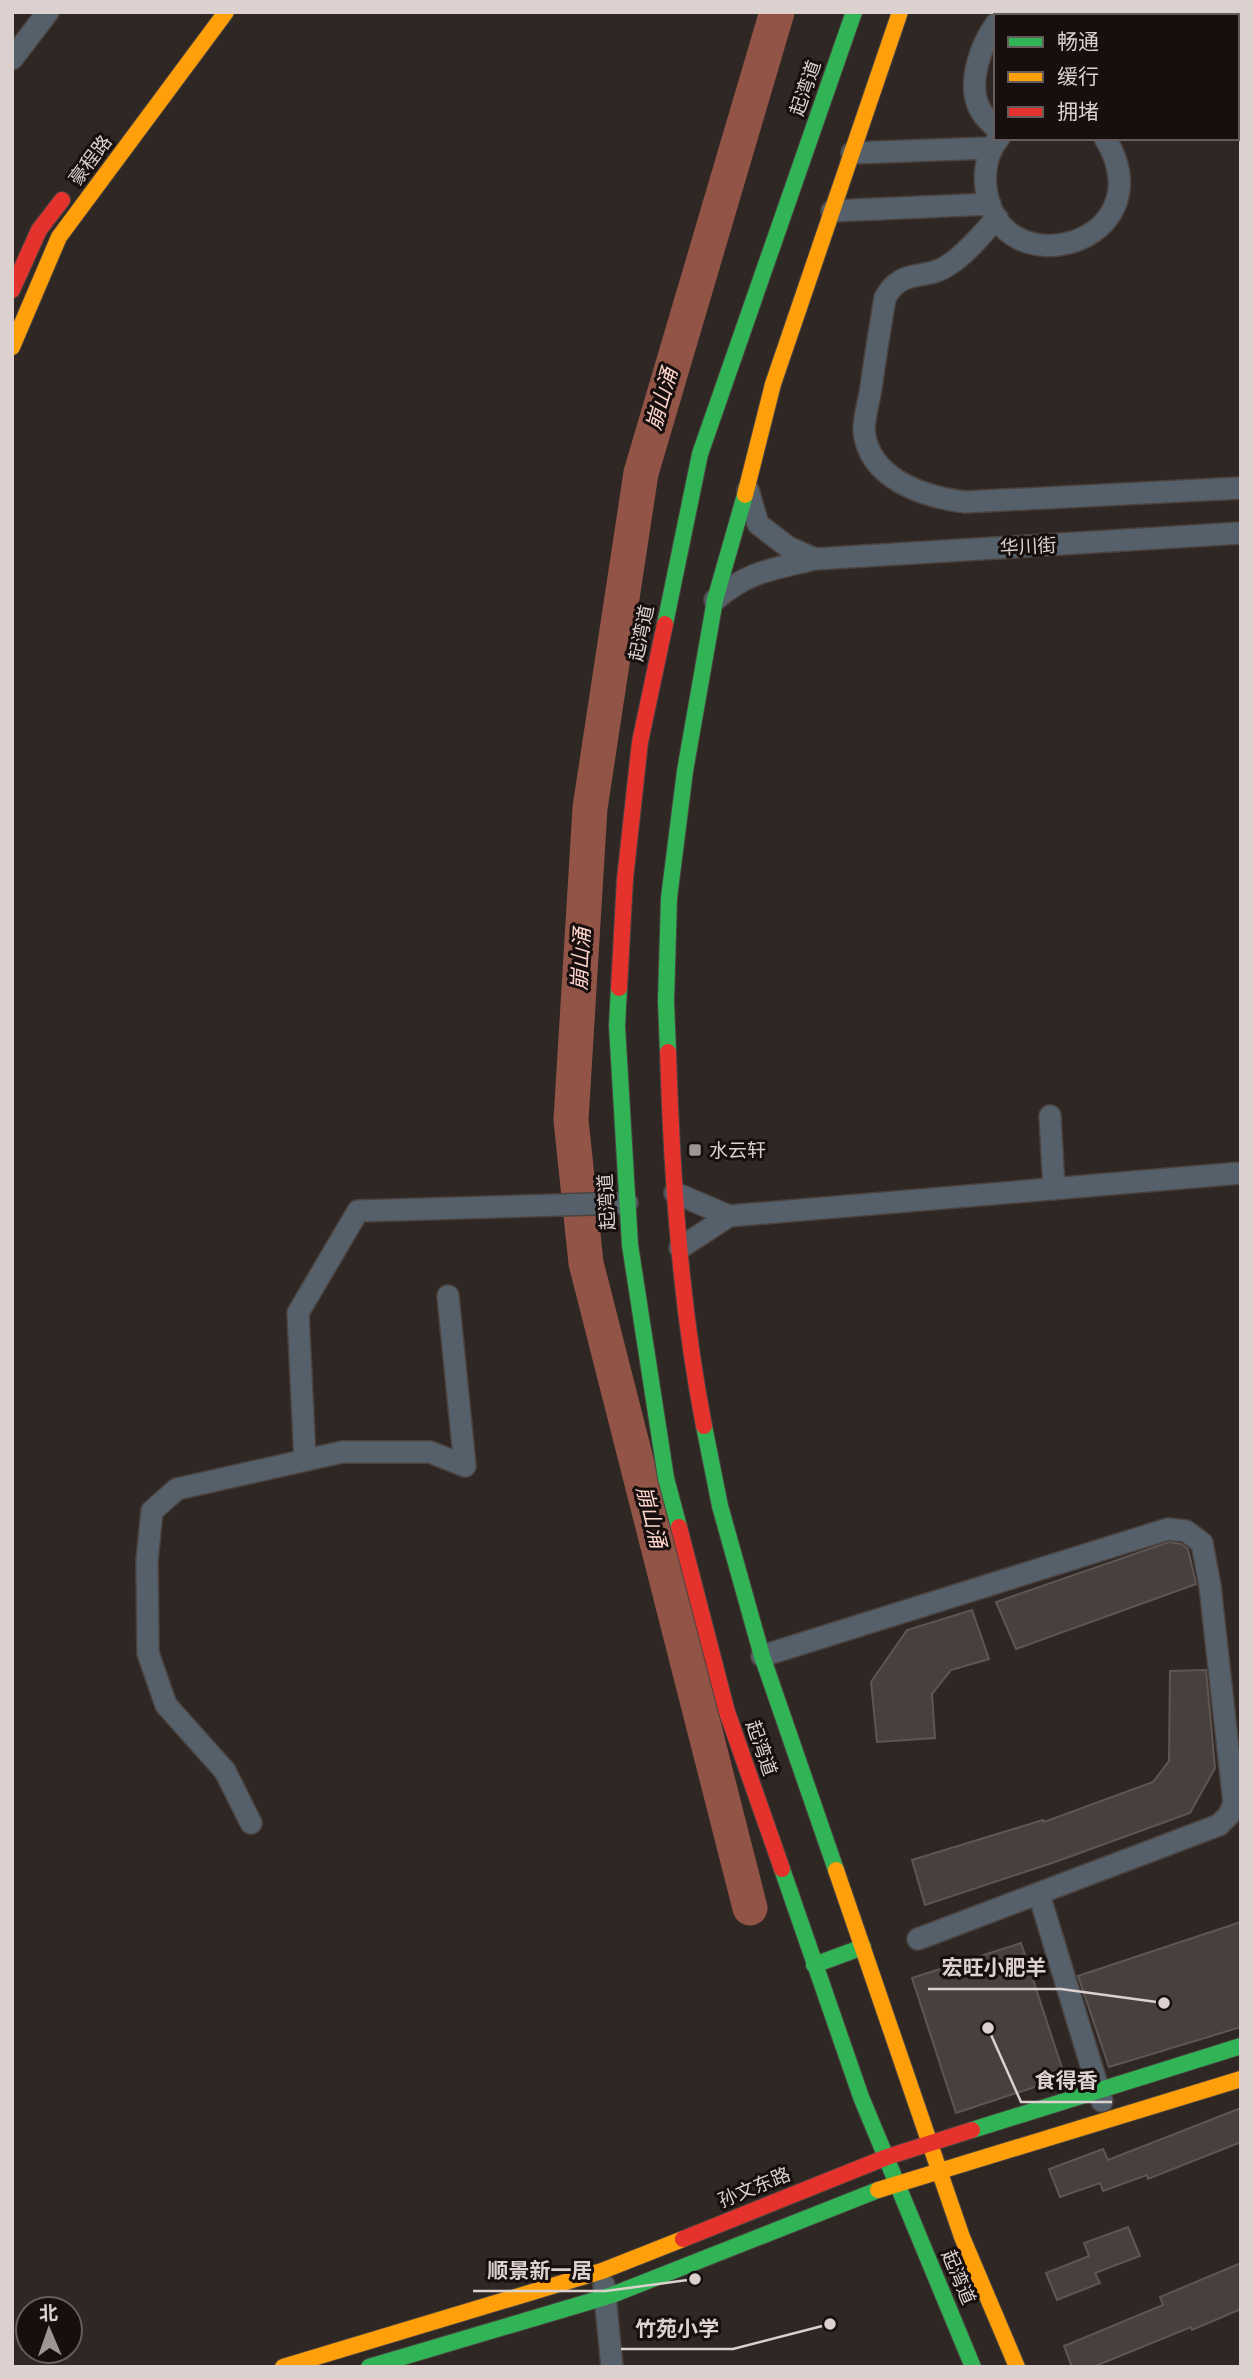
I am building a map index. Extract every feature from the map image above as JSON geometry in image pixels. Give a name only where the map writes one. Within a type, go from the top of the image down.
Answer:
[{"type":"main road","name":"豪程路","points":[[12,346],[59,237],[226,12]]},
{"type":"main road","name":"起湾道","points":[[854,12],[699,454],[640,742],[625,879],[617,1026],[630,1245],[666,1478],[727,1712],[861,2097],[973,2367]]},
{"type":"main road","name":"起湾道","points":[[900,12],[773,384],[715,600],[685,772],[669,898],[666,1001],[675,1193],[696,1383],[720,1506],[762,1656],[961,2237],[1017,2367]]},
{"type":"main road","name":"豪程路","points":[[12,290],[39,230],[72,186]]},
{"type":"main road","points":[[814,1965],[863,1947]]},
{"type":"main road","name":"孙文东路","points":[[283,2367],[602,2271],[929,2142],[1241,2046]]},
{"type":"main road","points":[[369,2367],[606,2296],[897,2183],[1241,2079]]},
{"type":"street","points":[[12,59],[48,12]]},
{"type":"street","points":[[994,27],[987,36],[975,83],[976,100],[994,136]]},
{"type":"street","points":[[852,153],[994,138]]},
{"type":"street","points":[[994,140],[985,176],[993,211],[1012,233],[1031,244],[1052,247],[1074,244],[1093,233],[1108,218],[1118,198],[1120,177],[1115,155],[1106,140]]},
{"type":"street","points":[[832,211],[993,211]]},
{"type":"street","points":[[993,211],[973,244],[948,266],[937,271],[904,277],[891,287],[885,298],[864,430],[872,456],[887,474],[922,492],[965,502],[1241,488]]},
{"type":"street","name":"华川街","points":[[747,487],[758,524],[788,547],[815,559]]},
{"type":"street","name":"华川街","points":[[715,600],[732,586],[754,575],[815,559],[1241,533]]},
{"type":"street","points":[[1050,1116],[1054,1189]]},
{"type":"street","points":[[675,1193],[729,1216],[1054,1189],[1238,1179]]},
{"type":"street","points":[[305,1460],[298,1313],[358,1211],[627,1203]]},
{"type":"street","points":[[680,1248],[729,1216]]},
{"type":"street","points":[[251,1823],[225,1771],[166,1705],[148,1653],[147,1560],[152,1511],[177,1489],[342,1452],[430,1452],[466,1466],[448,1296]]},
{"type":"street","points":[[762,1656],[1168,1529],[1186,1531],[1202,1543],[1210,1586],[1234,1804],[1229,1815],[1219,1825],[918,1939]]},
{"type":"street","points":[[1038,1894],[1107,2120]]},
{"type":"street","points":[[602,2271],[611,2367]]},
{"type":"building","points":[[1169,1542],[1181,1544],[1188,1549],[1196,1584],[1016,1649],[996,1602]]},
{"type":"building","points":[[972,1610],[989,1659],[951,1670],[932,1694],[935,1738],[877,1742],[871,1682],[907,1630]]},
{"type":"building","points":[[1206,1670],[1215,1768],[1190,1813],[925,1905],[912,1860],[1043,1820],[1044,1822],[1153,1782],[1169,1761],[1170,1671]]},
{"type":"building","points":[[1241,1922],[1241,2027],[1109,2067],[1078,1976]]},
{"type":"building","points":[[1021,1943],[1065,2077],[956,2113],[912,1978]]},
{"type":"building","points":[[1241,2108],[1241,2142],[1148,2179],[1147,2175],[1103,2191],[1100,2183],[1060,2197],[1049,2169],[1103,2149],[1108,2160]]},
{"type":"building","points":[[1128,2227],[1140,2256],[1095,2273],[1100,2283],[1057,2300],[1046,2273],[1089,2256],[1084,2243]]},
{"type":"building","points":[[1241,2263],[1241,2309],[1093,2367],[1072,2367],[1064,2346],[1163,2305],[1160,2297]]},
{"type":"waterway","name":"崩山涌","points":[[750,1908],[586,1263],[571,1120],[590,808],[641,473],[777,12]]},
{"type":"traffic: fast","points":[[665,624],[700,454],[854,12]]},
{"type":"traffic: fast","points":[[668,1052],[666,1001],[669,898],[685,771],[715,600],[745,495]]},
{"type":"traffic: fast","points":[[619,988],[617,1026],[630,1245],[666,1478],[679,1527]]},
{"type":"traffic: fast","points":[[704,1426],[720,1506],[762,1656],[836,1870]]},
{"type":"traffic: fast","points":[[782,1869],[861,2097],[973,2367]]},
{"type":"traffic: fast","points":[[814,1965],[863,1947]]},
{"type":"traffic: fast","points":[[972,2130],[1241,2046]]},
{"type":"traffic: fast","points":[[369,2367],[612,2295],[878,2190]]},
{"type":"traffic: slow","points":[[12,347],[59,237],[226,12]]},
{"type":"traffic: slow","points":[[745,495],[773,384],[900,12]]},
{"type":"traffic: slow","points":[[836,1870],[962,2237],[1017,2367]]},
{"type":"traffic: slow","points":[[878,2190],[1241,2079]]},
{"type":"traffic: slow","points":[[283,2367],[602,2271],[683,2239]]},
{"type":"traffic: jam","points":[[12,290],[39,230],[62,200]]},
{"type":"traffic: jam","points":[[619,988],[625,879],[640,742],[665,624]]},
{"type":"traffic: jam","points":[[668,1052],[678,1240],[704,1426]]},
{"type":"traffic: jam","points":[[679,1527],[727,1712],[782,1869]]},
{"type":"traffic: jam","points":[[683,2239],[887,2157],[972,2130]]},
{"type":"place","name":"水云轩","points":[[695,1150]]},
{"type":"place","name":"宏旺小肥羊","points":[[1164,2003]]},
{"type":"place","name":"食得香","points":[[988,2028]]},
{"type":"place","name":"顺景新一居","points":[[695,2279]]},
{"type":"place","name":"竹苑小学","points":[[830,2324]]}]
